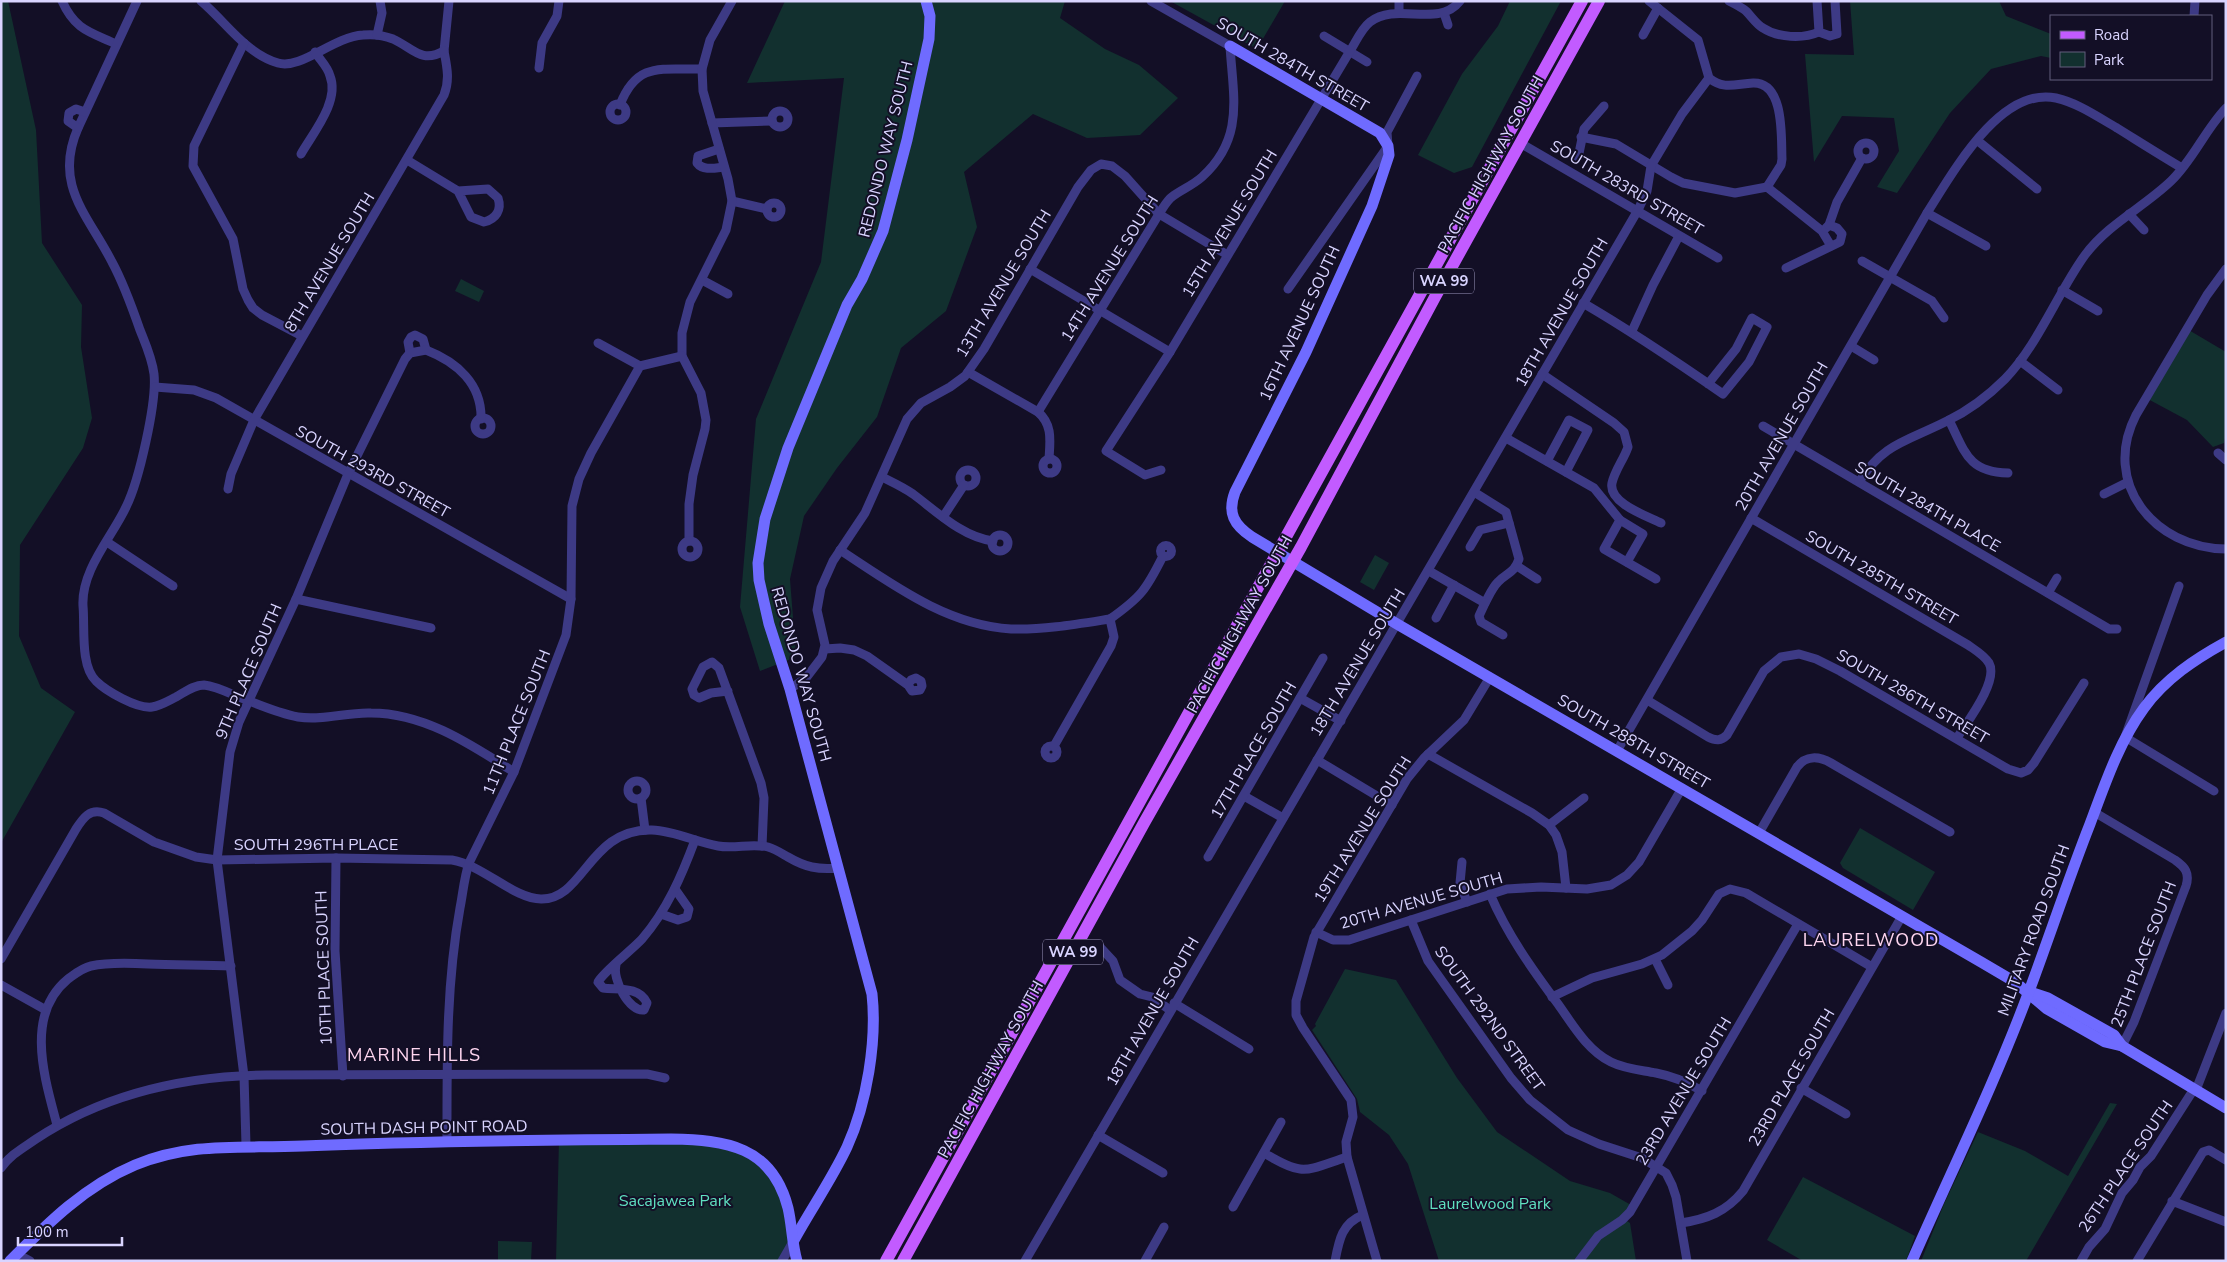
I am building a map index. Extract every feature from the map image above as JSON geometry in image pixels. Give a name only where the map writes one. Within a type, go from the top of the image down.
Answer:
[{"type":"main road","name":"REDONDO WAY SOUTH","points":[[794,1240],[851,1138],[865,1088],[874,1032],[872,994],[790,689],[763,604],[759,580],[759,546],[771,498],[788,448],[847,305],[862,279],[883,231],[907,140],[929,39],[930,16],[926,1]]},
{"type":"main road","name":"PACIFIC HIGHWAY SOUTH","points":[[886,1261],[1582,1]]},
{"type":"main road","name":"PACIFIC HIGHWAY SOUTH","points":[[903,1261],[1078,943],[1293,562],[1435,297],[1599,1]]},
{"type":"main road","name":"SOUTH 284TH STREET","points":[[1230,46],[1380,133],[1388,146]]},
{"type":"main road","points":[[1520,143],[1515,137],[1533,89]]},
{"type":"main road","name":"16TH AVENUE SOUTH","points":[[1231,511],[1237,487],[1306,352],[1372,206],[1389,159],[1388,146]]},
{"type":"main road","name":"SOUTH 288TH STREET","points":[[1231,511],[1236,525],[1243,531],[1293,562],[1902,916],[2028,992],[2046,1009],[2105,1042],[2122,1046],[2226,1108]]},
{"type":"main road","name":"MILITARY ROAD SOUTH","points":[[1912,1261],[1974,1124],[2028,992],[2094,812],[2125,738],[2144,708],[2164,685],[2192,662],[2226,642]]},
{"type":"main road","points":[[1078,943],[1074,941],[1074,934],[1097,893],[1110,855]]},
{"type":"main road","points":[[1022,1045],[1037,1002],[1061,960],[1060,953],[1057,951]]},
{"type":"main road","name":"SOUTH DASH POINT ROAD","points":[[13,1257],[55,1216],[100,1183],[135,1165],[166,1154],[197,1149],[246,1145],[299,1146],[446,1140],[700,1139],[728,1144],[757,1158],[775,1176],[787,1206],[797,1261]]},
{"type":"street","points":[[62,1],[71,19],[76,24],[116,44]]},
{"type":"street","points":[[137,1],[71,145],[70,165],[74,194],[79,207],[112,261],[129,299],[152,359],[155,387],[134,490],[91,570],[84,597],[84,654],[90,674],[106,689],[147,707],[158,706],[194,687],[203,685],[299,717],[314,718],[371,712],[406,717],[449,733],[514,772]]},
{"type":"street","points":[[377,35],[382,13],[380,1]]},
{"type":"street","name":"8TH AVENUE SOUTH","points":[[228,489],[231,474],[254,420],[407,160],[448,85],[444,51],[449,1]]},
{"type":"street","points":[[539,68],[542,43],[556,16],[559,1]]},
{"type":"street","points":[[689,541],[689,504],[693,475],[706,420],[701,393],[682,356],[682,333],[690,302],[726,230],[732,201],[703,91],[702,69],[710,40],[732,1]]},
{"type":"street","name":"SOUTH 284TH STREET","points":[[1151,1],[1230,46]]},
{"type":"street","points":[[1399,1],[1399,12]]},
{"type":"street","points":[[1448,25],[1444,13],[1452,10],[1460,1]]},
{"type":"street","points":[[1581,136],[1616,144],[1651,166],[1684,183],[1730,192],[1743,192],[1767,187],[1781,165],[1781,118],[1774,98],[1765,87],[1757,83],[1728,87],[1709,78],[1698,40],[1650,1]]},
{"type":"street","points":[[1729,1],[1745,11],[1762,28],[1770,32],[1799,36],[1809,36],[1819,32]]},
{"type":"street","points":[[1817,1],[1819,32]]},
{"type":"street","points":[[1819,32],[1825,36],[1837,34],[1835,1]]},
{"type":"street","points":[[2194,15],[2195,1]]},
{"type":"street","points":[[204,2],[244,43],[260,55],[283,64],[298,62],[347,37],[377,35],[394,40],[424,56],[435,56],[444,51]]},
{"type":"street","points":[[1643,35],[1658,8]]},
{"type":"street","name":"15TH AVENUE SOUTH","points":[[1161,470],[1145,475],[1106,450],[1170,352],[1226,254],[1350,51],[1370,22],[1384,15],[1399,12],[1431,15],[1444,13]]},
{"type":"street","points":[[1324,36],[1367,62]]},
{"type":"street","points":[[244,43],[194,146],[193,166],[233,239],[243,289],[253,308],[267,318],[302,336]]},
{"type":"street","name":"14TH AVENUE SOUTH","points":[[1038,412],[1159,214],[1172,197],[1204,175],[1220,155],[1230,135],[1234,117],[1230,46]]},
{"type":"street","points":[[301,154],[326,110],[332,93],[330,75],[316,52]]},
{"type":"street","points":[[620,105],[631,82],[640,74],[652,70],[702,69]]},
{"type":"street","points":[[1288,289],[1388,146],[1387,132],[1417,76]]},
{"type":"street","name":"18TH AVENUE SOUTH","points":[[1025,1261],[1638,210],[1647,191],[1651,166],[1682,114],[1709,78]]},
{"type":"street","name":"20TH AVENUE SOUTH","points":[[1617,751],[1793,444],[1928,214],[1959,164],[2004,114],[2021,102],[2039,97],[2069,102],[2094,114],[2182,168]]},
{"type":"street","points":[[1578,158],[1581,136],[1584,129],[1604,106]]},
{"type":"street","points":[[1859,482],[1870,464],[1882,453],[1949,420],[1988,394],[2020,361],[2062,290],[2087,253],[2103,235],[2172,181],[2226,108]]},
{"type":"street","points":[[78,128],[68,121],[69,113],[76,109],[85,112]]},
{"type":"street","points":[[712,123],[772,121]]},
{"type":"street","points":[[1978,141],[2037,189]]},
{"type":"street","name":"SOUTH 283RD STREET","points":[[1520,143],[1718,258]]},
{"type":"street","points":[[719,149],[698,156],[697,163],[702,168],[724,167]]},
{"type":"street","points":[[1831,246],[1826,228],[1837,202],[1862,158]]},
{"type":"street","points":[[407,160],[458,191],[471,217],[484,222],[498,214],[498,198],[488,189],[458,191]]},
{"type":"street","name":"13TH AVENUE SOUTH","points":[[824,649],[817,602],[824,580],[840,550],[861,520],[898,438],[912,412],[925,400],[955,384],[968,372],[984,349],[1078,187],[1089,172],[1097,165],[1108,164],[1120,171],[1159,214]]},
{"type":"street","points":[[1767,187],[1826,228],[1837,228],[1842,234],[1840,242],[1786,268]]},
{"type":"street","points":[[732,201],[767,209]]},
{"type":"street","points":[[1159,214],[1226,254]]},
{"type":"street","points":[[1928,214],[1986,246]]},
{"type":"street","points":[[2129,214],[2144,230]]},
{"type":"street","points":[[1632,331],[1653,285],[1679,236]]},
{"type":"street","points":[[1862,261],[1932,301],[1944,318]]},
{"type":"street","points":[[1030,269],[1170,352]]},
{"type":"street","points":[[2226,269],[2207,294],[2132,424],[2126,448],[2128,482],[2141,507],[2152,522],[2164,531],[2197,546],[2226,549]]},
{"type":"street","points":[[702,280],[728,294]]},
{"type":"street","points":[[2062,290],[2098,311]]},
{"type":"street","points":[[1583,303],[1632,331],[1708,384],[1723,394],[1749,362],[1767,327],[1752,318],[1736,349],[1708,384]]},
{"type":"street","name":"9TH PLACE SOUTH","points":[[246,1145],[244,1076],[217,860],[230,752],[239,722],[296,599],[348,474],[400,368],[418,351],[423,338],[416,335],[408,342],[418,351]]},
{"type":"street","points":[[598,343],[640,366],[682,356]]},
{"type":"street","points":[[1851,346],[1874,360]]},
{"type":"street","points":[[418,351],[456,367],[470,381],[480,398],[481,419]]},
{"type":"street","points":[[2020,361],[2058,390]]},
{"type":"street","name":"11TH PLACE SOUTH","points":[[446,1140],[452,951],[469,863],[514,772],[562,647],[570,616],[572,506],[578,479],[640,366]]},
{"type":"street","points":[[968,372],[1038,412],[1049,424],[1049,459]]},
{"type":"street","points":[[1542,374],[1614,423],[1624,432],[1628,447],[1612,484],[1612,492],[1618,500],[1661,523]]},
{"type":"street","name":"SOUTH 293RD STREET","points":[[155,387],[201,392],[216,398],[571,599]]},
{"type":"street","points":[[1547,461],[1568,420],[1588,430],[1566,472]]},
{"type":"street","points":[[1949,420],[1965,454],[1973,464],[1985,470],[2008,473]]},
{"type":"street","name":"SOUTH 284TH PLACE","points":[[1763,426],[2109,629],[2117,629]]},
{"type":"street","points":[[1506,438],[1594,488],[1620,520],[1643,534],[1627,562]]},
{"type":"street","points":[[2218,454],[2226,460]]},
{"type":"street","points":[[882,477],[913,494],[943,518],[978,538],[992,541]]},
{"type":"street","points":[[2104,494],[2128,482]]},
{"type":"street","points":[[943,518],[964,485]]},
{"type":"street","points":[[1474,492],[1506,512],[1519,559],[1514,571],[1496,584],[1480,616],[1481,622],[1504,635]]},
{"type":"street","name":"SOUTH 285TH STREET","points":[[1751,518],[1968,645],[1984,657],[1991,668],[1988,685],[1957,738]]},
{"type":"street","points":[[1620,520],[1604,549],[1656,579]]},
{"type":"street","points":[[1470,547],[1480,530],[1509,523]]},
{"type":"street","points":[[107,542],[173,586]]},
{"type":"street","points":[[840,550],[906,592],[960,620],[1010,629],[1034,629],[1110,620],[1135,601],[1146,588],[1163,556]]},
{"type":"street","points":[[1517,566],[1538,579]]},
{"type":"street","points":[[1429,571],[1485,603]]},
{"type":"street","points":[[2048,594],[2058,578]]},
{"type":"street","points":[[1436,618],[1454,585]]},
{"type":"street","points":[[2179,586],[2125,738],[2214,791]]},
{"type":"street","points":[[296,599],[431,628]]},
{"type":"street","points":[[1054,746],[1111,646],[1114,637],[1110,620]]},
{"type":"street","points":[[790,689],[802,682],[815,669],[824,649],[840,648],[854,650],[879,664],[908,685]]},
{"type":"street","name":"SOUTH 286TH STREET","points":[[1647,700],[1708,737],[1716,740],[1722,739],[1727,734],[1764,671],[1776,660],[1787,655],[1807,656],[1828,664],[2008,768],[2021,773],[2028,770],[2034,763],[2084,683]]},
{"type":"street","name":"17TH PLACE SOUTH","points":[[1208,857],[1323,658]]},
{"type":"street","points":[[728,691],[717,691],[699,698],[692,690],[703,667],[712,662],[718,666],[728,691],[763,791],[762,846]]},
{"type":"street","name":"19TH AVENUE SOUTH","points":[[1347,1157],[1346,1142],[1353,1117],[1352,1105],[1345,1090],[1298,1020],[1296,1008],[1299,985],[1309,949],[1316,932],[1409,776],[1428,754],[1464,720],[1490,677]]},
{"type":"street","points":[[1300,698],[1340,721]]},
{"type":"street","points":[[1428,754],[1532,813],[1549,825],[1556,834],[1562,852],[1566,888]]},
{"type":"street","points":[[1759,833],[1797,767],[1803,761],[1812,758],[1827,761],[1950,832]]},
{"type":"street","points":[[1317,760],[1392,804]]},
{"type":"street","name":"20TH AVENUE SOUTH","points":[[1316,932],[1333,940],[1345,940],[1490,894],[1525,887],[1587,889],[1605,887],[1630,872],[1641,860],[1682,788]]},
{"type":"street","points":[[1244,796],[1283,818]]},
{"type":"street","points":[[640,798],[645,830],[663,831],[730,848],[762,846],[778,851],[807,867],[819,869],[838,868]]},
{"type":"street","points":[[1549,825],[1584,798]]},
{"type":"street","name":"SOUTH 296TH PLACE","points":[[1,958],[76,829],[86,816],[92,812],[104,813],[132,831],[173,850],[196,857],[217,860],[441,859],[469,863],[522,894],[542,899],[554,896],[567,889],[610,841],[622,835],[645,830]]},
{"type":"street","name":"25TH PLACE SOUTH","points":[[2094,812],[2175,860],[2188,872],[2186,886],[2134,1022],[2122,1046]]},
{"type":"street","points":[[616,965],[615,975],[620,988],[603,988],[598,984],[600,978],[642,939],[660,914],[675,889],[695,840]]},
{"type":"street","name":"10TH PLACE SOUTH","points":[[336,858],[335,951],[343,1076]]},
{"type":"street","points":[[1462,862],[1460,883],[1467,902]]},
{"type":"street","points":[[660,914],[678,920],[687,917],[689,909],[675,889]]},
{"type":"street","points":[[1552,997],[1592,978],[1655,959],[1671,949],[1692,931],[1702,920],[1718,895],[1726,889],[1734,889],[1746,893],[1872,967]]},
{"type":"street","points":[[1490,894],[1507,932],[1582,1038],[1603,1058],[1626,1068],[1676,1078],[1702,1091]]},
{"type":"street","name":"23RD PLACE SOUTH","points":[[1681,1223],[1715,1215],[1725,1209],[1740,1194],[1902,916]]},
{"type":"street","name":"SOUTH 292ND STREET","points":[[1411,920],[1428,961],[1511,1078],[1530,1100],[1568,1130],[1599,1144],[1635,1155],[1665,1171],[1672,1183],[1687,1261]]},
{"type":"street","name":"23RD AVENUE SOUTH","points":[[1578,1261],[1598,1236],[1627,1216],[1702,1091],[1798,924]]},
{"type":"street","points":[[1100,948],[1113,961],[1120,980],[1140,994],[1152,997],[1172,1007],[1248,1050]]},
{"type":"street","points":[[1655,959],[1668,985]]},
{"type":"street","points":[[57,1125],[45,1080],[42,1059],[42,1024],[46,1010],[62,984],[76,972],[91,966],[122,963],[231,966]]},
{"type":"street","points":[[1,985],[46,1010]]},
{"type":"street","name":"26TH PLACE SOUTH","points":[[2081,1261],[2089,1246],[2105,1229],[2120,1195],[2140,1167],[2151,1156],[2195,1089],[2226,1013]]},
{"type":"street","points":[[1,1168],[15,1153],[57,1125],[104,1105],[147,1090],[190,1080],[244,1076],[647,1074],[665,1078]]},
{"type":"street","points":[[1801,1088],[1846,1114]]},
{"type":"street","points":[[1233,1207],[1281,1122]]},
{"type":"street","points":[[1098,1135],[1162,1173]]},
{"type":"street","points":[[2137,1261],[2205,1150],[2226,1160]]},
{"type":"street","points":[[1264,1153],[1287,1167],[1299,1170],[1347,1157],[1377,1261]]},
{"type":"street","points":[[2172,1201],[2226,1222]]},
{"type":"street","points":[[1335,1261],[1338,1242],[1344,1229],[1356,1218],[1364,1215]]},
{"type":"street","points":[[1145,1261],[1164,1227]]},
{"type":"street","points":[[782,1261],[794,1240]]},
{"type":"street","points":[[13,1257],[30,1261]]},
{"type":"green space","points":[[1,1],[8,1],[36,130],[42,243],[82,305],[81,347],[92,418],[83,448],[20,545],[19,636],[41,688],[75,712],[1,843]]},
{"type":"green space","points":[[785,1],[1065,1],[1060,18],[1105,49],[1139,65],[1178,98],[1140,135],[1087,138],[1033,114],[964,172],[977,227],[946,311],[901,348],[877,417],[837,468],[804,516],[790,579],[796,657],[760,671],[740,607],[756,419],[821,262],[844,78],[747,83]]},
{"type":"green space","points":[[1170,1],[1285,1],[1257,49]]},
{"type":"green space","points":[[1510,1],[1561,1],[1472,167],[1454,173],[1418,155],[1462,74],[1498,26]]},
{"type":"green space","points":[[1850,1],[1999,1],[2006,16],[2050,34],[2050,58],[2041,56],[1991,69],[1950,113],[1897,193],[1877,187],[1899,151],[1894,118],[1842,116],[1814,162],[1805,54],[1854,55]]},
{"type":"green space","points":[[461,279],[484,291],[479,302],[455,291]]},
{"type":"green space","points":[[2187,329],[2226,352],[2226,433],[2224,443],[2213,447],[2187,420],[2146,398]]},
{"type":"green space","points":[[1375,555],[1389,563],[1374,590],[1360,582]]},
{"type":"green space","points":[[1860,828],[1935,872],[1913,910],[1843,868],[1840,863]]},
{"type":"green space","name":"Laurelwood Park","points":[[1345,969],[1396,980],[1457,1078],[1497,1132],[1570,1181],[1610,1193],[1631,1205],[1624,1219],[1630,1223],[1636,1261],[1439,1261],[1408,1164],[1389,1135],[1360,1112],[1357,1099],[1312,1030],[1316,1026],[1315,1024]]},
{"type":"green space","points":[[2110,1103],[2117,1104],[2026,1261],[1921,1261],[1944,1204],[1978,1132],[2025,1151],[2068,1176]]},
{"type":"green space","name":"Sacajawea Park","points":[[559,1140],[713,1141],[770,1169],[793,1234],[782,1261],[556,1261]]},
{"type":"green space","points":[[1803,1177],[1915,1236],[1906,1261],[1803,1261],[1767,1240]]},
{"type":"green space","points":[[498,1241],[532,1242],[531,1261],[498,1261]]},
{"type":"district","name":"LAURELWOOD","points":[[1871,940]]},
{"type":"district","name":"MARINE HILLS","points":[[414,1055]]}]
